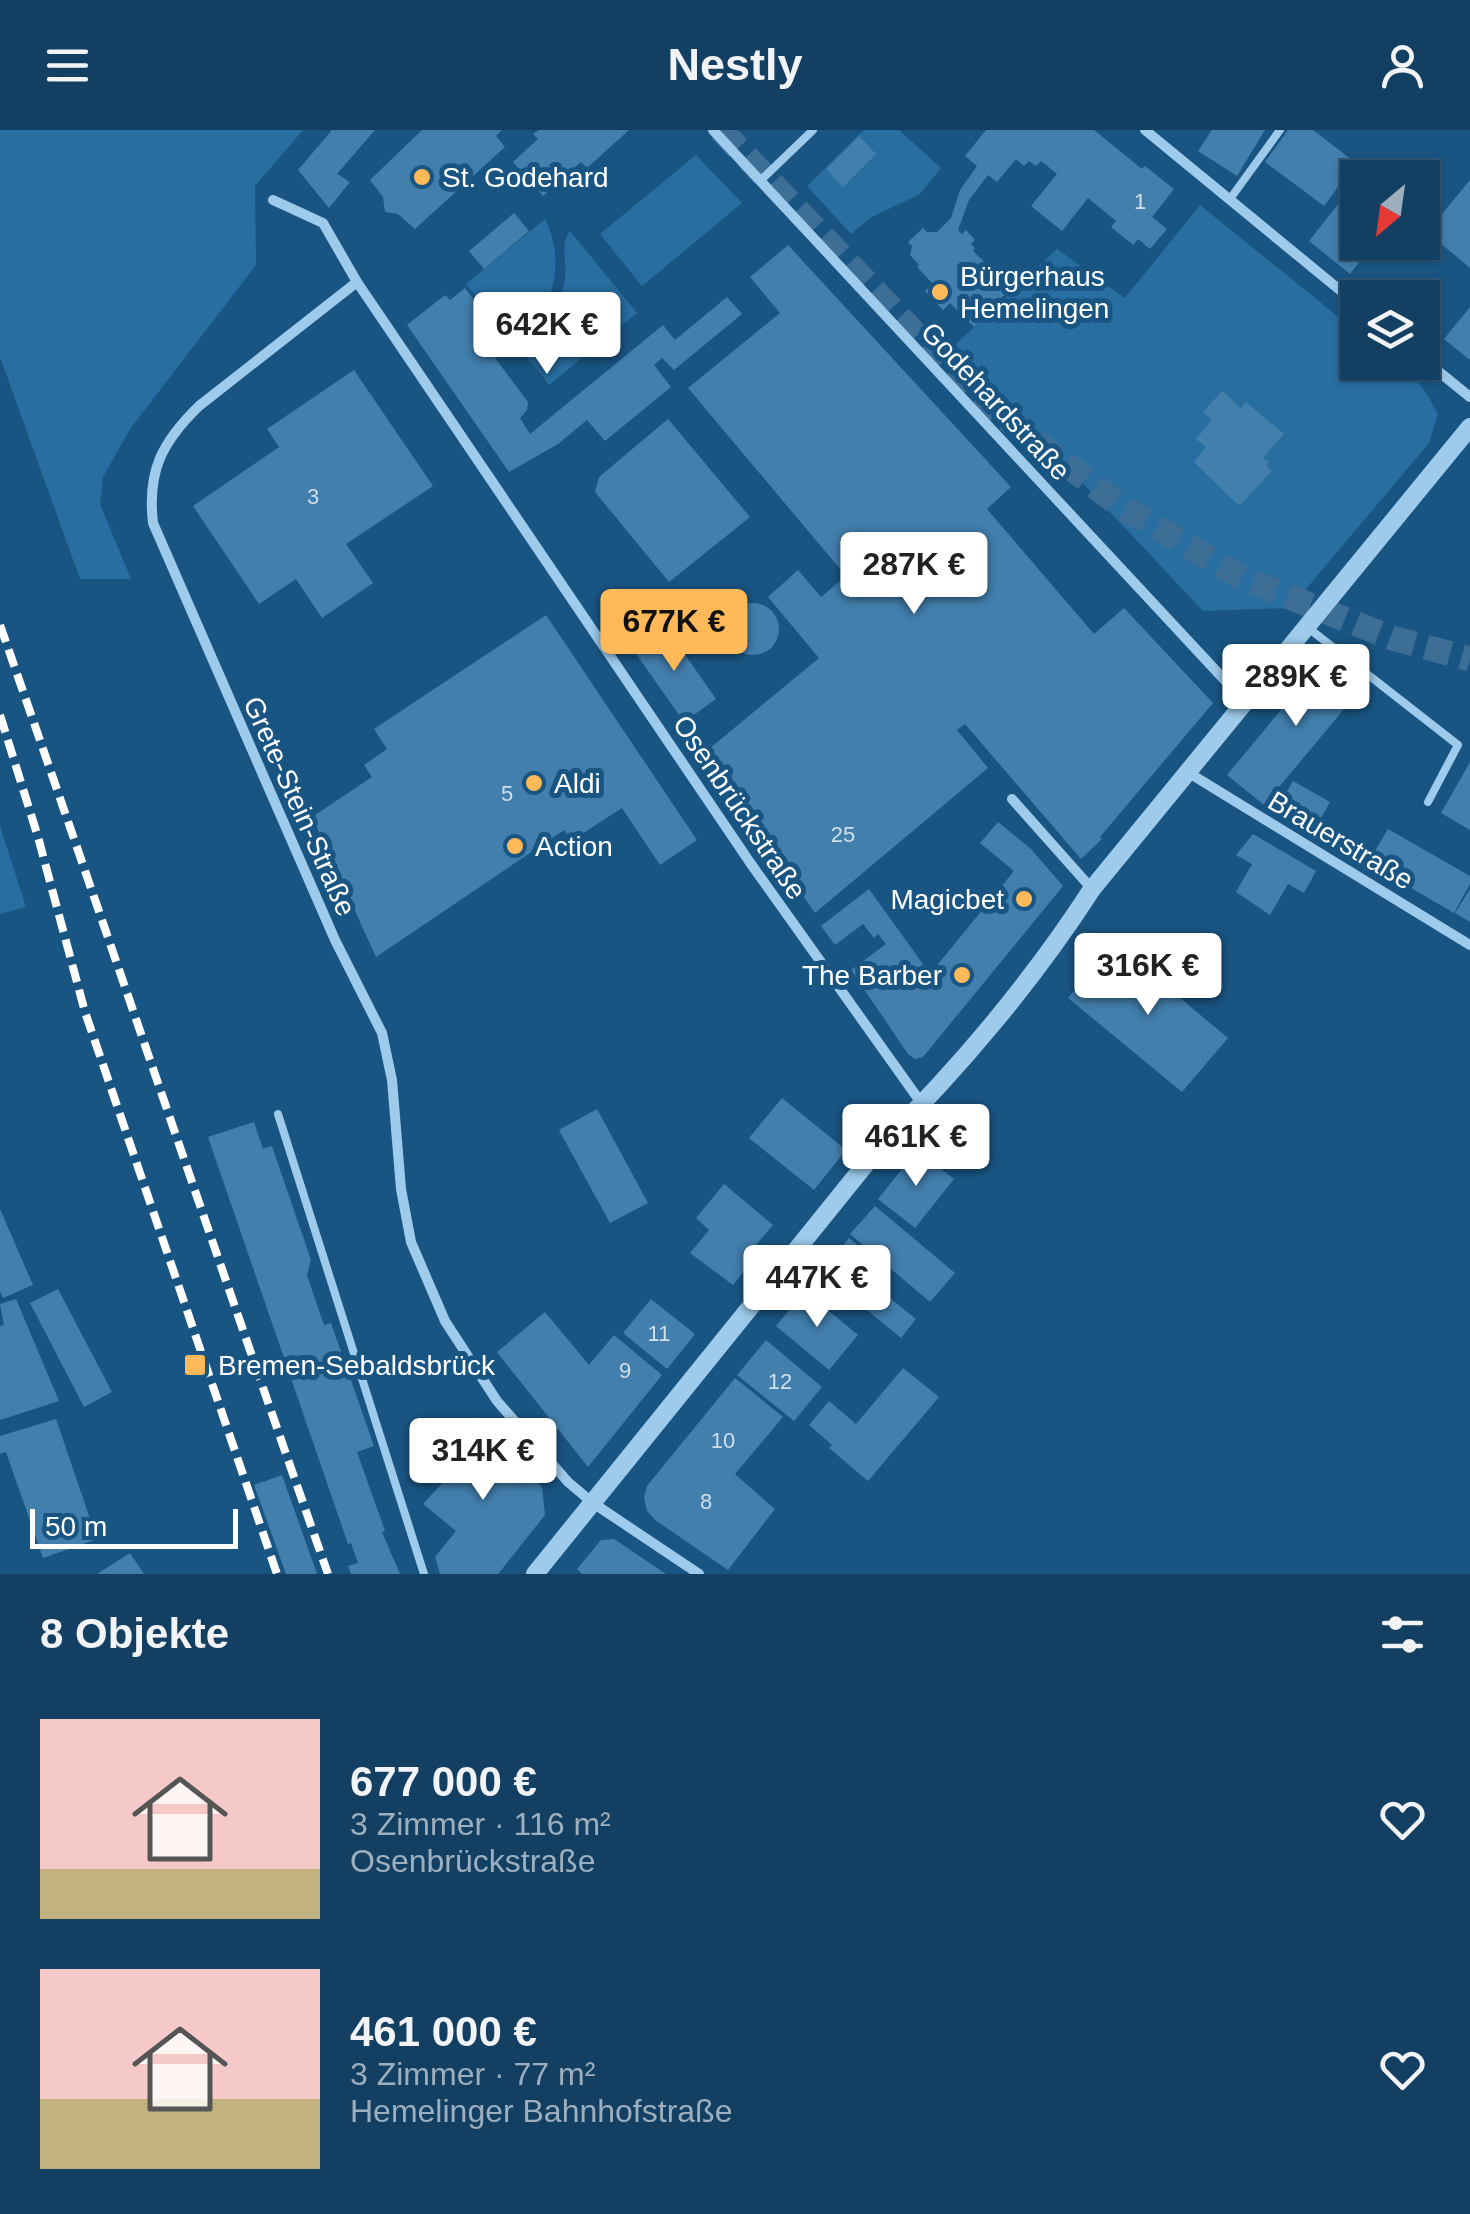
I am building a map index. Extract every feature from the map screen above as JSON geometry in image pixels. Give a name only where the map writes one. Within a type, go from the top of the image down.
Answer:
[{"type":"street","name":"Godehardstraße","points":[[713,130],[1246,703]]},
{"type":"street","points":[[1145,130],[1340,290]]},
{"type":"street","points":[[273,200],[323,223],[357,282]]},
{"type":"street","name":"Osenbrückstraße","points":[[357,282],[752,864],[922,1105]]},
{"type":"street","name":"Grete-Stein-Straße","points":[[357,282],[177,427],[159,455],[151,501],[153,523],[335,940],[382,1033],[392,1080],[400,1190],[411,1242],[445,1321],[497,1401],[568,1482],[700,1574]]},
{"type":"street","points":[[1440,373],[1470,397]]},
{"type":"street","points":[[535,1574],[881,1145],[922,1105],[1060,938],[1092,889],[1470,427]]},
{"type":"street","name":"Brauerstraße","points":[[1189,774],[1470,945]]},
{"type":"street","points":[[1012,799],[1092,889]]},
{"type":"lane","points":[[760,181],[813,130]]},
{"type":"lane","points":[[1230,200],[1280,130]]},
{"type":"lane","points":[[1307,628],[1458,745],[1428,802]]},
{"type":"lane","points":[[278,1114],[424,1574]]},
{"type":"shaded area","points":[[0,130],[303,130],[255,186],[256,265],[130,429],[103,477],[100,504],[131,579],[80,579],[0,357]]},
{"type":"shaded area","points":[[864,130],[899,130],[941,168],[920,194],[870,218],[851,234],[807,186]]},
{"type":"shaded area","points":[[696,155],[742,203],[642,286],[600,234]]},
{"type":"shaded area","points":[[1200,205],[1340,318],[1340,380],[1417,380],[1438,414],[1429,443],[1290,608],[1203,611],[954,346],[1057,249],[1125,298]]},
{"type":"shaded area","points":[[545,219],[555,253],[552,286],[539,318],[515,344],[466,284]]},
{"type":"shaded area","points":[[570,231],[637,313],[549,385],[525,349],[563,289],[565,241]]},
{"type":"shaded area","points":[[0,826],[26,907],[0,914]]},
{"type":"building","points":[[332,130],[375,130],[337,174],[350,182],[329,208],[298,170]]},
{"type":"building","name":"St. Godehard","points":[[422,130],[502,130],[496,136],[505,147],[415,229],[398,214],[385,212],[383,197],[370,180]]},
{"type":"building","points":[[539,130],[629,130],[587,168],[581,162],[543,196],[513,162],[538,139],[533,134]]},
{"type":"building","points":[[986,130],[1094,130],[1174,189],[1152,217],[1167,229],[1150,249],[1138,239],[1133,245],[1111,227],[1116,221],[1088,198],[1062,231],[1031,206],[1057,174],[1041,161],[1036,166],[1029,161],[1024,166],[1016,159],[997,182],[988,175],[969,200],[958,230],[962,234],[966,230],[975,240],[971,244],[973,251],[1013,290],[996,301],[974,327],[950,303],[943,310],[925,291],[933,284],[917,267],[908,242],[923,228],[937,232],[951,218],[960,190],[977,166],[965,156]]},
{"type":"building","points":[[1212,130],[1265,130],[1237,176],[1198,151]]},
{"type":"building","points":[[1288,130],[1313,130],[1352,160],[1340,160],[1340,184],[1324,206],[1265,162]]},
{"type":"building","points":[[859,136],[876,154],[843,187],[826,169]]},
{"type":"building","points":[[1470,180],[1470,268],[1440,243],[1440,216]]},
{"type":"building","points":[[1339,203],[1340,260],[1361,260],[1350,274],[1309,241]]},
{"type":"building","points":[[514,213],[529,231],[484,269],[469,251]]},
{"type":"building","points":[[788,245],[1011,487],[987,509],[1094,634],[1124,608],[1213,703],[1102,839],[1081,859],[965,724],[957,730],[988,768],[815,913],[704,753],[819,658],[768,597],[798,570],[821,597],[846,576],[688,388],[780,313],[750,277]]},
{"type":"building","points":[[465,288],[510,346],[495,358],[528,402],[520,418],[530,434],[663,325],[675,340],[727,297],[742,314],[674,370],[662,358],[654,365],[671,387],[605,441],[587,420],[558,444],[509,472],[407,325],[445,295],[450,300]]},
{"type":"building","points":[[1470,307],[1470,360],[1444,339]]},
{"type":"building","points":[[354,370],[433,486],[346,544],[373,583],[322,618],[296,579],[259,604],[193,506],[279,447],[267,429]]},
{"type":"building","points":[[1222,391],[1241,408],[1246,402],[1284,434],[1263,458],[1272,471],[1241,504],[1194,462],[1206,447],[1196,439],[1212,420],[1203,412]]},
{"type":"building","points":[[668,419],[750,517],[669,582],[595,492],[599,477]]},
{"type":"building","points":[[753,603],[771,611],[779,629],[771,647],[753,655],[735,647],[727,629],[735,611]]},
{"type":"building","points":[[546,615],[697,840],[660,865],[622,808],[571,841],[564,830],[376,957],[312,817],[372,777],[364,765],[387,749],[374,729]]},
{"type":"building","points":[[659,629],[665,637],[670,633],[716,699],[684,722],[632,648]]},
{"type":"building","points":[[1328,653],[1365,684],[1264,805],[1227,775]]},
{"type":"building","points":[[1470,762],[1470,830],[1441,813]]},
{"type":"building","points":[[1293,781],[1330,802],[1312,834],[1275,812]]},
{"type":"building","points":[[998,822],[1031,849],[1063,886],[923,1057],[915,1059],[851,970],[886,944],[878,934],[874,938],[863,924],[835,945],[821,926],[869,889],[930,974],[1014,871],[980,843]]},
{"type":"building","points":[[1388,829],[1470,876],[1470,884],[1454,913],[1368,863]]},
{"type":"building","points":[[1253,834],[1316,871],[1304,893],[1288,884],[1270,915],[1236,892],[1252,864],[1236,855]]},
{"type":"building","points":[[1470,889],[1470,922],[1455,913]]},
{"type":"building","points":[[1114,943],[1228,1038],[1182,1092],[1068,998]]},
{"type":"building","points":[[782,1098],[846,1150],[814,1190],[749,1138]]},
{"type":"building","points":[[597,1109],[648,1203],[610,1223],[559,1130]]},
{"type":"building","points":[[254,1122],[263,1149],[272,1146],[311,1260],[307,1275],[324,1325],[331,1323],[374,1446],[357,1452],[385,1531],[382,1532],[400,1574],[351,1574],[348,1566],[358,1563],[351,1543],[348,1544],[208,1137]]},
{"type":"building","points":[[917,1150],[954,1179],[915,1228],[878,1199]]},
{"type":"building","points":[[724,1184],[773,1225],[746,1257],[752,1262],[733,1285],[690,1253],[709,1230],[696,1218]]},
{"type":"building","points":[[875,1206],[955,1273],[930,1302],[850,1234]]},
{"type":"building","points":[[0,1209],[33,1285],[3,1298],[0,1291]]},
{"type":"building","points":[[849,1238],[877,1261],[864,1277],[916,1319],[901,1338],[850,1296],[843,1304],[814,1280]]},
{"type":"building","points":[[58,1289],[112,1392],[84,1407],[30,1303]]},
{"type":"building","points":[[805,1291],[858,1335],[829,1370],[776,1326]]},
{"type":"building","points":[[16,1299],[59,1401],[0,1420],[0,1326],[4,1325],[0,1304]]},
{"type":"building","points":[[651,1299],[695,1334],[667,1369],[623,1333]]},
{"type":"building","points":[[545,1312],[589,1365],[614,1335],[662,1375],[588,1467],[497,1352]]},
{"type":"building","points":[[766,1340],[822,1387],[794,1421],[737,1375]]},
{"type":"building","points":[[903,1368],[939,1397],[868,1481],[809,1425],[829,1401],[856,1424]]},
{"type":"building","points":[[735,1378],[783,1417],[735,1474],[775,1509],[728,1570],[655,1520],[647,1511],[644,1498],[647,1486]]},
{"type":"building","points":[[474,1417],[542,1487],[545,1515],[498,1574],[440,1574],[435,1557],[456,1531],[423,1504],[444,1481],[427,1464]]},
{"type":"building","points":[[56,1419],[97,1539],[43,1558],[6,1452],[0,1454],[0,1436]]},
{"type":"building","points":[[282,1475],[317,1574],[286,1574],[254,1485]]},
{"type":"building","points":[[614,1539],[666,1574],[582,1574],[577,1569],[601,1540]]},
{"type":"building","points":[[130,1553],[144,1574],[97,1574]]},
{"type":"tunnel","points":[[721,130],[969,390],[1118,504],[1242,578],[1392,638],[1470,659]]},
{"type":"railway","points":[[0,625],[328,1574]]},
{"type":"railway","points":[[0,715],[85,1012],[277,1574]]},
{"type":"place","name":"St. Godehard","points":[[422,177]]},
{"type":"place","name":"Bürgerhaus Hemelingen","points":[[940,292]]},
{"type":"place","name":"Aldi","points":[[534,783]]},
{"type":"place","name":"Action","points":[[515,846]]},
{"type":"place","name":"Magicbet","points":[[1024,899]]},
{"type":"place","name":"The Barber","points":[[962,975]]},
{"type":"place","name":"Bremen-Sebaldsbrück","points":[[195,1365]]}]
